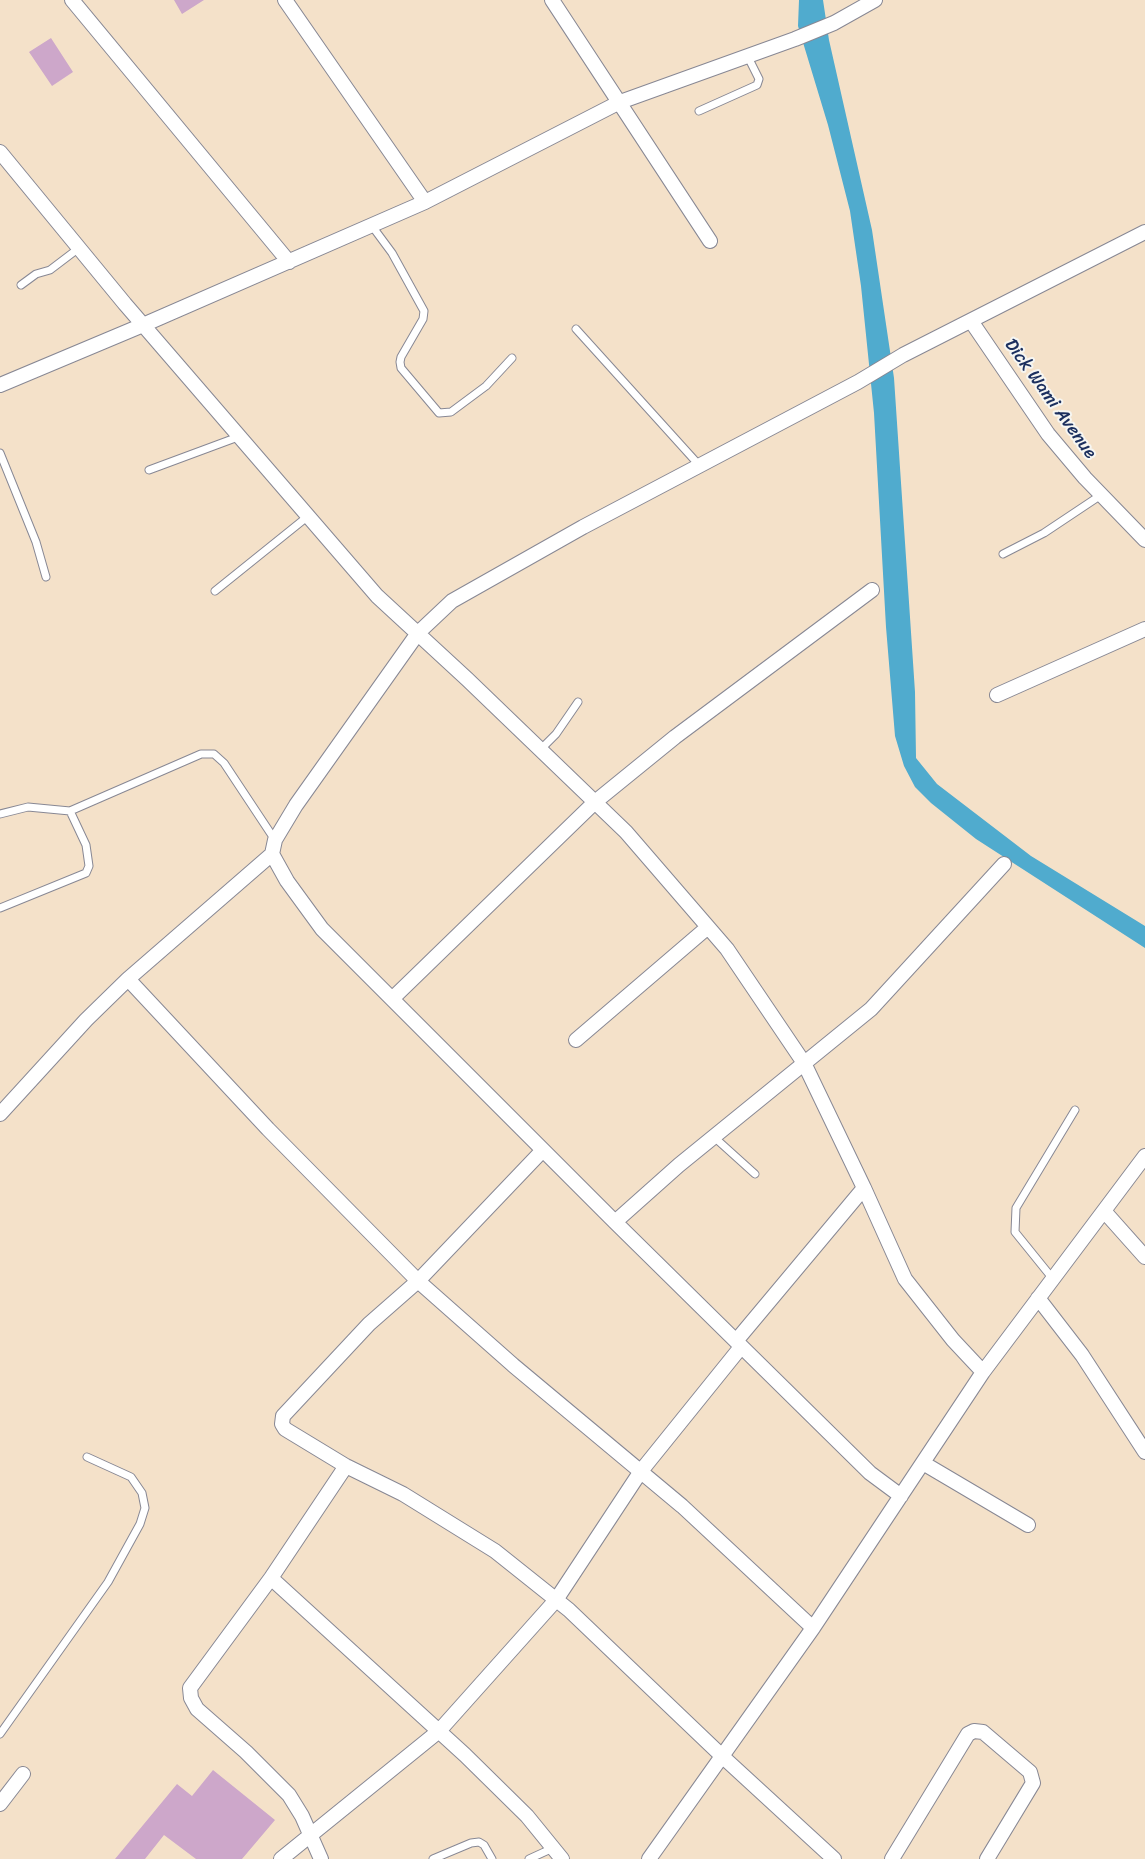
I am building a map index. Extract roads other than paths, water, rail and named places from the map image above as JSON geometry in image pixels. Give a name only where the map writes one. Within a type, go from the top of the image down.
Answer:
[{"type":"street","points":[[72,0],[289,262]]},
{"type":"street","points":[[285,0],[426,202]]},
{"type":"street","points":[[552,0],[710,242]]},
{"type":"street","points":[[0,385],[426,202],[620,102],[795,40],[834,23],[875,0]]},
{"type":"street","points":[[0,152],[143,325],[377,596],[541,749],[626,832],[726,949],[804,1064],[864,1188],[905,1279],[953,1340],[983,1372]]},
{"type":"street","points":[[0,1114],[86,1020],[128,979],[272,854],[275,840],[296,805],[418,633],[452,602],[700,465],[858,382],[903,355],[1145,232]]},
{"type":"street","name":"Dick Wami Avenue","points":[[971,321],[1048,434],[1101,495],[1145,540]]},
{"type":"street","points":[[392,999],[595,802],[675,737],[872,590]]},
{"type":"street","points":[[997,695],[1145,629]]},
{"type":"street","points":[[272,854],[287,881],[322,929],[615,1222],[870,1473],[901,1496]]},
{"type":"street","points":[[615,1222],[714,1137],[871,1010],[1004,864]]},
{"type":"street","points":[[576,1040],[708,927]]},
{"type":"street","points":[[128,979],[268,1129],[418,1281],[513,1365],[682,1506],[813,1628]]},
{"type":"street","points":[[543,1150],[418,1281],[368,1324],[283,1416],[282,1424],[285,1429],[346,1466],[403,1494],[495,1551],[556,1600],[834,1859]]},
{"type":"street","points":[[649,1859],[813,1628],[983,1372],[1145,1157]]},
{"type":"street","points":[[280,1859],[439,1731],[556,1600],[642,1471],[739,1344],[864,1188]]},
{"type":"street","points":[[1104,1211],[1145,1257]]},
{"type":"street","points":[[1038,1298],[1082,1355],[1145,1452]]},
{"type":"street","points":[[923,1463],[1028,1525]]},
{"type":"street","points":[[321,1859],[311,1835],[289,1795],[246,1752],[197,1709],[191,1698],[190,1688],[271,1578],[346,1466]]},
{"type":"street","points":[[271,1578],[439,1731],[527,1816],[562,1859]]},
{"type":"street","points":[[892,1859],[968,1734],[974,1731],[983,1732],[1030,1772],[1033,1783],[987,1859]]},
{"type":"street","points":[[0,1804],[23,1774]]},
{"type":"lane","points":[[699,111],[757,84],[759,79],[748,57]]},
{"type":"lane","points":[[372,226],[392,253],[424,311],[423,319],[400,357],[401,368],[439,413],[451,412],[486,386],[512,358]]},
{"type":"lane","points":[[21,285],[36,274],[50,270],[79,248]]},
{"type":"lane","points":[[576,329],[700,465]]},
{"type":"lane","points":[[149,470],[238,436]]},
{"type":"lane","points":[[0,453],[36,542],[46,577]]},
{"type":"lane","points":[[1003,554],[1044,533],[1101,495]]},
{"type":"lane","points":[[215,591],[307,517]]},
{"type":"lane","points":[[541,749],[556,734],[578,702]]},
{"type":"lane","points":[[0,814],[28,807],[70,811],[201,754],[214,754],[224,763],[275,840]]},
{"type":"lane","points":[[0,908],[86,873],[89,866],[86,845],[70,811]]},
{"type":"lane","points":[[1053,1279],[1015,1232],[1016,1208],[1075,1110]]},
{"type":"lane","points":[[714,1137],[755,1174]]},
{"type":"lane","points":[[0,1734],[108,1582],[140,1524],[145,1508],[142,1493],[131,1477],[87,1457]]},
{"type":"lane","points":[[433,1859],[470,1843],[479,1842],[484,1845],[492,1859]]},
{"type":"lane","points":[[529,1859],[553,1848]]},
{"type":"water","points":[[799,0],[823,0],[829,40],[872,230],[894,378],[915,692],[916,758],[937,784],[1031,856],[1145,926],[1145,948],[976,839],[931,803],[915,787],[904,766],[895,736],[886,627],[874,413],[861,286],[850,211],[828,125],[798,26]]}]
